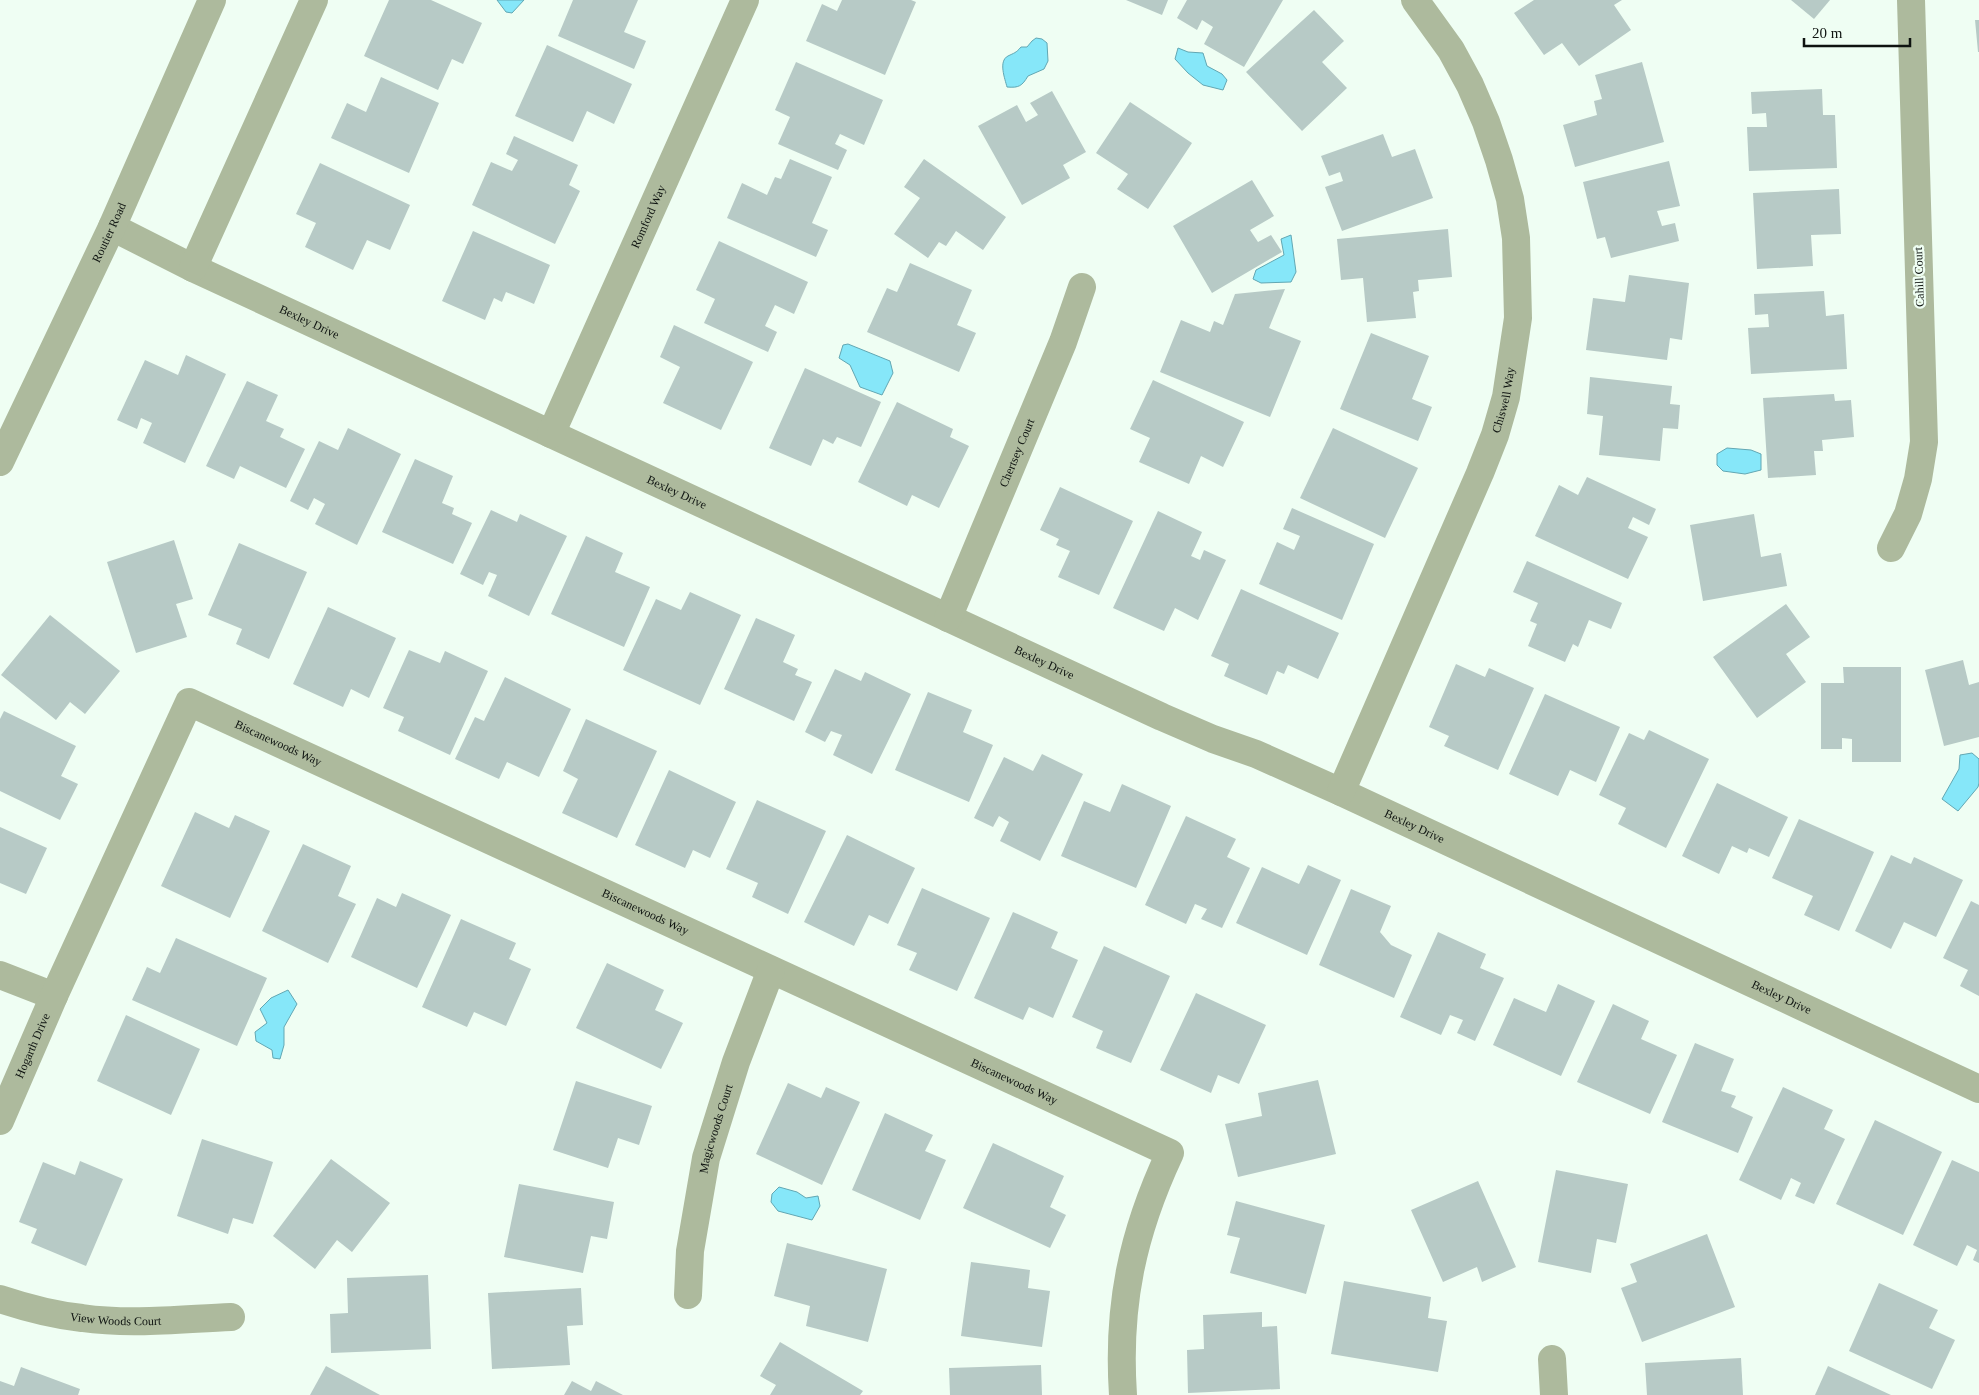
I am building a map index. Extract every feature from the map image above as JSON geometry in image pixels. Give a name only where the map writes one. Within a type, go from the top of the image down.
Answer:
[{"type":"street","name":"Routier Road","points":[[0,462],[112,227],[212,0]]},
{"type":"street","points":[[193,268],[314,0]]},
{"type":"street","name":"Romford Way","points":[[551,434],[745,0]]},
{"type":"street","name":"Chiswell Way","points":[[1341,792],[1495,435],[1506,397],[1518,318],[1516,238],[1510,198],[1499,160],[1486,122],[1470,85],[1451,50],[1415,0]]},
{"type":"street","name":"Cahill Court","points":[[1891,548],[1908,514],[1918,479],[1924,442],[1910,0]]},
{"type":"street","name":"Bexley Drive","points":[[112,227],[193,268],[1162,717],[1213,739],[1256,754],[1341,792],[1979,1089]]},
{"type":"street","name":"Chertsey Court","points":[[948,618],[1063,342],[1082,287]]},
{"type":"street","name":"Biscanewoods Way","points":[[54,996],[189,702],[1170,1153],[1144,1216],[1125,1290],[1122,1328],[1123,1395]]},
{"type":"street","name":"Magicwoods Court","points":[[688,1294],[690,1251],[706,1158],[736,1062],[771,970]]},
{"type":"street","points":[[0,975],[54,996]]},
{"type":"street","name":"Hogarth Drive","points":[[0,1121],[54,996]]},
{"type":"street","name":"View Woods Court","points":[[0,1299],[42,1311],[83,1318],[125,1321],[232,1317]]},
{"type":"street","points":[[1552,1359],[1554,1395]]},
{"type":"water","points":[[497,0],[524,0],[512,13],[506,12]]},
{"type":"water","points":[[1036,38],[1042,39],[1047,43],[1048,61],[1044,69],[1028,76],[1020,86],[1007,87],[1003,70],[1005,58],[1021,47],[1027,47]]},
{"type":"water","points":[[1178,48],[1188,52],[1203,53],[1207,66],[1222,74],[1227,80],[1223,90],[1203,85],[1188,73],[1175,59]]},
{"type":"water","points":[[1291,235],[1296,272],[1291,282],[1261,283],[1253,279],[1256,270],[1284,255],[1281,239]]},
{"type":"water","points":[[848,344],[890,361],[893,373],[882,395],[860,387],[850,365],[839,358],[843,345]]},
{"type":"water","points":[[1727,448],[1751,450],[1761,454],[1761,470],[1745,474],[1723,471],[1717,465],[1717,454]]},
{"type":"water","points":[[1972,753],[1979,759],[1979,783],[1978,787],[1958,811],[1942,799],[1959,769],[1960,755]]},
{"type":"water","points":[[288,990],[297,1004],[284,1027],[284,1045],[280,1059],[273,1058],[272,1050],[256,1041],[255,1032],[267,1023],[260,1009],[271,998]]},
{"type":"water","points":[[779,1187],[797,1192],[806,1198],[818,1196],[820,1206],[812,1220],[778,1211],[771,1202],[772,1194]]},
{"type":"building","points":[[389,0],[431,0],[482,23],[463,64],[452,59],[438,90],[364,56]]},
{"type":"building","points":[[573,0],[638,0],[624,32],[646,41],[634,69],[558,36]]},
{"type":"building","points":[[842,0],[911,0],[916,2],[885,75],[806,41],[822,4],[837,11]]},
{"type":"building","points":[[1126,0],[1168,0],[1162,15]]},
{"type":"building","points":[[1187,0],[1283,0],[1244,67],[1204,44],[1213,27],[1202,20],[1197,30],[1177,18]]},
{"type":"building","points":[[1534,0],[1622,0],[1614,5],[1631,30],[1579,66],[1562,43],[1544,55],[1514,13]]},
{"type":"building","points":[[1791,0],[1830,0],[1814,19]]},
{"type":"building","points":[[1314,10],[1344,41],[1322,62],[1347,88],[1302,131],[1246,72]]},
{"type":"building","points":[[1975,20],[1979,20],[1979,52],[1978,52]]},
{"type":"building","points":[[547,45],[632,84],[614,124],[587,111],[573,142],[515,116]]},
{"type":"building","points":[[796,62],[883,100],[864,145],[840,134],[835,144],[847,150],[838,170],[778,144],[790,117],[775,110]]},
{"type":"building","points":[[1642,62],[1664,142],[1575,167],[1563,125],[1597,115],[1594,101],[1602,99],[1595,75]]},
{"type":"building","points":[[381,77],[439,103],[409,173],[331,138],[347,103],[366,112]]},
{"type":"building","points":[[1822,89],[1823,115],[1835,115],[1837,168],[1749,171],[1747,127],[1767,127],[1766,113],[1752,114],[1751,92]]},
{"type":"building","points":[[1052,91],[1086,152],[1063,165],[1070,178],[1022,205],[978,126],[1017,105],[1026,122],[1038,115],[1030,103]]},
{"type":"building","points":[[1130,102],[1192,143],[1148,209],[1117,189],[1128,174],[1096,153]]},
{"type":"building","points":[[1383,134],[1392,157],[1415,149],[1433,198],[1342,231],[1325,187],[1343,181],[1340,172],[1329,176],[1321,156]]},
{"type":"building","points":[[514,136],[578,165],[569,185],[580,191],[555,244],[472,205],[491,162],[512,171],[518,160],[506,154]]},
{"type":"building","points":[[790,159],[832,177],[812,223],[828,230],[816,257],[727,218],[742,183],[767,195],[775,177],[781,179]]},
{"type":"building","points":[[924,159],[1006,217],[983,250],[956,231],[946,246],[939,242],[928,258],[894,234],[920,198],[904,187]]},
{"type":"building","points":[[1669,161],[1680,206],[1657,211],[1662,226],[1675,223],[1679,241],[1611,258],[1605,237],[1597,239],[1583,182]]},
{"type":"building","points":[[320,163],[410,205],[390,250],[367,240],[353,270],[305,247],[316,223],[296,214]]},
{"type":"building","points":[[1252,180],[1274,216],[1250,230],[1258,242],[1271,235],[1282,252],[1212,293],[1173,226]]},
{"type":"building","points":[[1839,189],[1841,234],[1811,235],[1813,266],[1757,269],[1753,193]]},
{"type":"building","points":[[1448,229],[1452,277],[1418,280],[1419,291],[1413,292],[1416,318],[1367,322],[1363,278],[1341,280],[1337,239]]},
{"type":"building","points":[[473,231],[550,265],[534,304],[506,292],[502,302],[494,298],[485,320],[442,301]]},
{"type":"building","points":[[719,241],[808,282],[794,314],[775,305],[765,326],[777,332],[768,352],[704,323],[715,299],[696,290]]},
{"type":"building","points":[[910,263],[972,290],[957,325],[976,333],[959,372],[867,332],[887,288],[897,292]]},
{"type":"building","points":[[1629,275],[1689,283],[1682,340],[1670,338],[1667,360],[1586,350],[1593,298],[1625,302]]},
{"type":"building","points":[[1285,289],[1269,328],[1301,341],[1270,417],[1160,372],[1181,320],[1210,332],[1214,321],[1223,325],[1235,294]]},
{"type":"building","points":[[1824,291],[1826,316],[1844,314],[1847,369],[1751,374],[1748,328],[1769,327],[1768,314],[1755,315],[1754,294]]},
{"type":"building","points":[[674,325],[753,362],[721,430],[663,403],[680,367],[660,357]]},
{"type":"building","points":[[1371,333],[1429,356],[1412,399],[1432,407],[1418,441],[1340,409]]},
{"type":"building","points":[[186,355],[226,374],[185,463],[143,443],[152,423],[141,418],[137,429],[117,420],[145,360],[178,375]]},
{"type":"building","points":[[805,368],[881,402],[861,447],[837,437],[833,444],[823,439],[811,466],[769,448]]},
{"type":"building","points":[[1590,377],[1672,386],[1670,404],[1680,405],[1678,429],[1663,428],[1660,461],[1599,455],[1603,416],[1587,414]]},
{"type":"building","points":[[1153,380],[1244,422],[1223,467],[1201,456],[1189,484],[1139,462],[1150,438],[1130,429]]},
{"type":"building","points":[[247,381],[278,395],[266,421],[284,429],[280,437],[305,449],[286,488],[240,466],[234,479],[206,466]]},
{"type":"building","points":[[1834,394],[1835,401],[1851,400],[1854,437],[1822,440],[1823,451],[1814,451],[1816,475],[1768,478],[1763,398]]},
{"type":"building","points":[[897,402],[953,429],[950,437],[969,446],[939,508],[912,495],[907,506],[858,482]]},
{"type":"building","points":[[348,428],[401,454],[357,545],[315,524],[325,504],[314,498],[308,510],[290,501],[319,441],[338,450]]},
{"type":"building","points":[[1333,428],[1418,468],[1385,538],[1300,498]]},
{"type":"building","points":[[415,459],[453,476],[442,503],[454,508],[452,514],[472,523],[453,564],[382,532]]},
{"type":"building","points":[[1587,477],[1656,509],[1649,525],[1633,517],[1628,528],[1648,537],[1628,579],[1535,536],[1559,485],[1578,495]]},
{"type":"building","points":[[1060,487],[1133,521],[1099,595],[1058,577],[1070,551],[1056,545],[1059,539],[1040,530]]},
{"type":"building","points":[[1292,508],[1374,544],[1342,620],[1259,584],[1277,542],[1294,550],[1300,536],[1283,529]]},
{"type":"building","points":[[491,510],[517,522],[520,514],[567,536],[529,616],[488,596],[497,575],[489,572],[483,585],[460,574]]},
{"type":"building","points":[[1158,511],[1202,532],[1191,556],[1200,560],[1204,550],[1226,560],[1198,620],[1175,608],[1164,631],[1113,608]]},
{"type":"building","points":[[1754,514],[1761,557],[1781,553],[1787,586],[1703,601],[1690,525]]},
{"type":"building","points":[[586,536],[623,553],[615,572],[650,587],[624,647],[551,614]]},
{"type":"building","points":[[174,540],[193,599],[176,604],[187,637],[136,653],[107,562]]},
{"type":"building","points":[[239,543],[307,572],[269,659],[236,644],[242,629],[208,615]]},
{"type":"building","points":[[1527,561],[1622,603],[1611,629],[1589,620],[1578,647],[1573,644],[1565,662],[1528,646],[1537,624],[1530,621],[1538,603],[1513,592]]},
{"type":"building","points":[[1241,589],[1339,633],[1318,679],[1288,665],[1284,674],[1277,671],[1267,695],[1224,676],[1229,664],[1211,656]]},
{"type":"building","points":[[690,592],[741,615],[700,705],[623,670],[656,599],[681,610]]},
{"type":"building","points":[[1786,604],[1810,637],[1786,654],[1806,682],[1757,718],[1713,657]]},
{"type":"building","points":[[328,607],[396,638],[369,698],[351,689],[343,707],[293,684]]},
{"type":"building","points":[[50,615],[120,671],[85,714],[70,702],[56,720],[1,675]]},
{"type":"building","points":[[756,618],[795,635],[783,662],[798,669],[795,675],[812,682],[794,721],[724,689]]},
{"type":"building","points":[[409,650],[440,663],[445,651],[488,671],[450,755],[398,731],[404,717],[383,708]]},
{"type":"building","points":[[1963,660],[1969,685],[1979,682],[1979,737],[1944,746],[1925,670]]},
{"type":"building","points":[[1456,664],[1485,677],[1489,668],[1534,688],[1498,770],[1444,746],[1449,736],[1429,727]]},
{"type":"building","points":[[1843,667],[1901,667],[1901,762],[1852,762],[1852,739],[1842,738],[1842,749],[1821,749],[1821,683],[1844,683]]},
{"type":"building","points":[[835,669],[861,681],[865,672],[911,694],[872,774],[833,755],[842,735],[831,731],[825,742],[805,732]]},
{"type":"building","points":[[505,677],[571,709],[539,777],[507,762],[499,779],[455,759],[475,717],[484,721]]},
{"type":"building","points":[[928,692],[972,710],[963,732],[993,745],[969,802],[895,770]]},
{"type":"building","points":[[1545,694],[1620,727],[1596,782],[1570,770],[1558,796],[1509,774]]},
{"type":"building","points":[[4,711],[76,746],[61,776],[78,784],[60,820],[0,791],[0,719]]},
{"type":"building","points":[[586,719],[657,751],[617,838],[562,813],[578,779],[563,771]]},
{"type":"building","points":[[1649,730],[1709,759],[1666,848],[1618,824],[1626,808],[1599,795],[1629,733],[1644,740]]},
{"type":"building","points":[[1042,754],[1083,774],[1040,861],[1000,841],[1009,822],[999,816],[993,827],[974,818],[1004,757],[1033,771]]},
{"type":"building","points":[[669,770],[736,802],[710,858],[693,850],[685,868],[635,845]]},
{"type":"building","points":[[1717,783],[1788,817],[1769,857],[1749,848],[1747,853],[1732,846],[1719,874],[1682,856]]},
{"type":"building","points":[[1122,784],[1171,806],[1136,888],[1061,856],[1084,801],[1110,812]]},
{"type":"building","points":[[757,800],[826,831],[788,914],[752,897],[758,883],[726,869]]},
{"type":"building","points":[[195,812],[229,828],[235,815],[270,831],[230,918],[161,886]]},
{"type":"building","points":[[1186,816],[1236,839],[1227,857],[1250,868],[1222,928],[1201,919],[1207,909],[1195,904],[1186,924],[1145,905]]},
{"type":"building","points":[[1799,819],[1874,852],[1839,931],[1804,915],[1813,896],[1772,878]]},
{"type":"building","points":[[0,827],[47,848],[26,894],[0,883]]},
{"type":"building","points":[[847,835],[915,868],[888,924],[869,915],[854,946],[804,922]]},
{"type":"building","points":[[303,844],[351,866],[338,896],[356,904],[328,963],[262,931]]},
{"type":"building","points":[[1891,855],[1911,864],[1914,857],[1963,880],[1936,937],[1904,922],[1891,949],[1855,931]]},
{"type":"building","points":[[1308,865],[1341,880],[1307,955],[1236,923],[1262,867],[1299,884]]},
{"type":"building","points":[[922,888],[990,918],[957,991],[909,970],[917,953],[897,945]]},
{"type":"building","points":[[1351,889],[1391,906],[1380,932],[1391,945],[1412,955],[1394,998],[1319,965]]},
{"type":"building","points":[[402,893],[451,915],[417,988],[351,957],[377,898],[396,907]]},
{"type":"building","points":[[1971,901],[1979,905],[1979,996],[1960,986],[1968,970],[1943,958]]},
{"type":"building","points":[[1013,912],[1058,932],[1051,948],[1078,960],[1053,1018],[1029,1007],[1023,1020],[974,998]]},
{"type":"building","points":[[461,919],[516,943],[509,959],[531,969],[506,1026],[474,1012],[467,1027],[422,1007]]},
{"type":"building","points":[[1438,932],[1486,954],[1480,968],[1504,978],[1475,1041],[1457,1033],[1463,1020],[1450,1015],[1441,1035],[1400,1017]]},
{"type":"building","points":[[176,938],[267,978],[237,1046],[132,1000],[147,967],[160,973]]},
{"type":"building","points":[[1104,946],[1170,976],[1131,1063],[1096,1048],[1103,1031],[1072,1017]]},
{"type":"building","points":[[607,963],[664,990],[655,1010],[683,1023],[661,1069],[576,1028]]},
{"type":"building","points":[[1558,984],[1595,1001],[1561,1076],[1493,1045],[1514,998],[1546,1012]]},
{"type":"building","points":[[1196,993],[1266,1025],[1239,1084],[1218,1075],[1211,1093],[1160,1070]]},
{"type":"building","points":[[1613,1004],[1649,1021],[1641,1039],[1677,1055],[1650,1114],[1577,1082]]},
{"type":"building","points":[[126,1015],[200,1049],[171,1115],[97,1081]]},
{"type":"building","points":[[1695,1043],[1734,1059],[1721,1091],[1736,1096],[1731,1107],[1753,1117],[1738,1153],[1662,1122]]},
{"type":"building","points":[[1318,1080],[1336,1154],[1238,1177],[1225,1124],[1262,1116],[1258,1093]]},
{"type":"building","points":[[576,1081],[652,1106],[639,1145],[618,1138],[608,1168],[553,1150]]},
{"type":"building","points":[[788,1083],[821,1098],[826,1087],[860,1102],[822,1185],[756,1154]]},
{"type":"building","points":[[1783,1087],[1833,1110],[1824,1129],[1845,1139],[1814,1204],[1795,1196],[1801,1183],[1791,1178],[1781,1200],[1739,1180]]},
{"type":"building","points":[[885,1113],[933,1135],[925,1151],[946,1160],[920,1220],[852,1190]]},
{"type":"building","points":[[1875,1120],[1942,1152],[1903,1235],[1836,1204]]},
{"type":"building","points":[[202,1139],[273,1162],[253,1224],[233,1218],[228,1234],[177,1216]]},
{"type":"building","points":[[993,1143],[1064,1176],[1050,1207],[1066,1215],[1050,1248],[963,1208]]},
{"type":"building","points":[[331,1159],[390,1203],[352,1252],[337,1240],[315,1269],[273,1236]]},
{"type":"building","points":[[1952,1160],[1979,1172],[1979,1263],[1973,1260],[1977,1250],[1967,1245],[1957,1266],[1913,1245]]},
{"type":"building","points":[[80,1161],[123,1179],[86,1266],[31,1243],[37,1229],[19,1222],[43,1162],[75,1175]]},
{"type":"building","points":[[1556,1170],[1628,1184],[1616,1243],[1597,1239],[1591,1273],[1538,1262]]},
{"type":"building","points":[[1478,1181],[1516,1267],[1482,1282],[1477,1267],[1443,1282],[1411,1210]]},
{"type":"building","points":[[519,1184],[614,1202],[607,1239],[591,1236],[583,1273],[504,1257]]},
{"type":"building","points":[[1236,1201],[1325,1225],[1306,1294],[1230,1273],[1240,1238],[1227,1235]]},
{"type":"building","points":[[1707,1234],[1735,1307],[1642,1342],[1621,1288],[1637,1282],[1630,1264]]},
{"type":"building","points":[[787,1243],[887,1269],[868,1342],[806,1326],[810,1306],[774,1296]]},
{"type":"building","points":[[971,1262],[1030,1270],[1028,1288],[1050,1291],[1042,1347],[961,1336]]},
{"type":"building","points":[[428,1275],[431,1349],[331,1353],[330,1314],[348,1313],[347,1278]]},
{"type":"building","points":[[1344,1281],[1431,1297],[1428,1318],[1447,1321],[1438,1372],[1331,1354]]},
{"type":"building","points":[[1879,1283],[1938,1310],[1929,1328],[1955,1340],[1932,1389],[1849,1351]]},
{"type":"building","points":[[581,1288],[583,1325],[567,1326],[570,1365],[492,1369],[488,1293]]},
{"type":"building","points":[[1262,1312],[1262,1327],[1277,1326],[1280,1389],[1188,1393],[1187,1350],[1204,1349],[1203,1315]]},
{"type":"building","points":[[780,1342],[863,1391],[860,1395],[770,1395],[776,1385],[760,1376]]},
{"type":"building","points":[[1741,1358],[1743,1395],[1647,1395],[1645,1363]]},
{"type":"building","points":[[1041,1365],[1042,1395],[950,1395],[949,1368]]},
{"type":"building","points":[[326,1366],[380,1395],[310,1395]]},
{"type":"building","points":[[1828,1366],[1891,1395],[1815,1395]]},
{"type":"building","points":[[21,1367],[80,1389],[78,1395],[0,1395],[0,1381],[14,1386]]},
{"type":"building","points":[[572,1381],[591,1391],[596,1381],[623,1395],[564,1395]]}]
